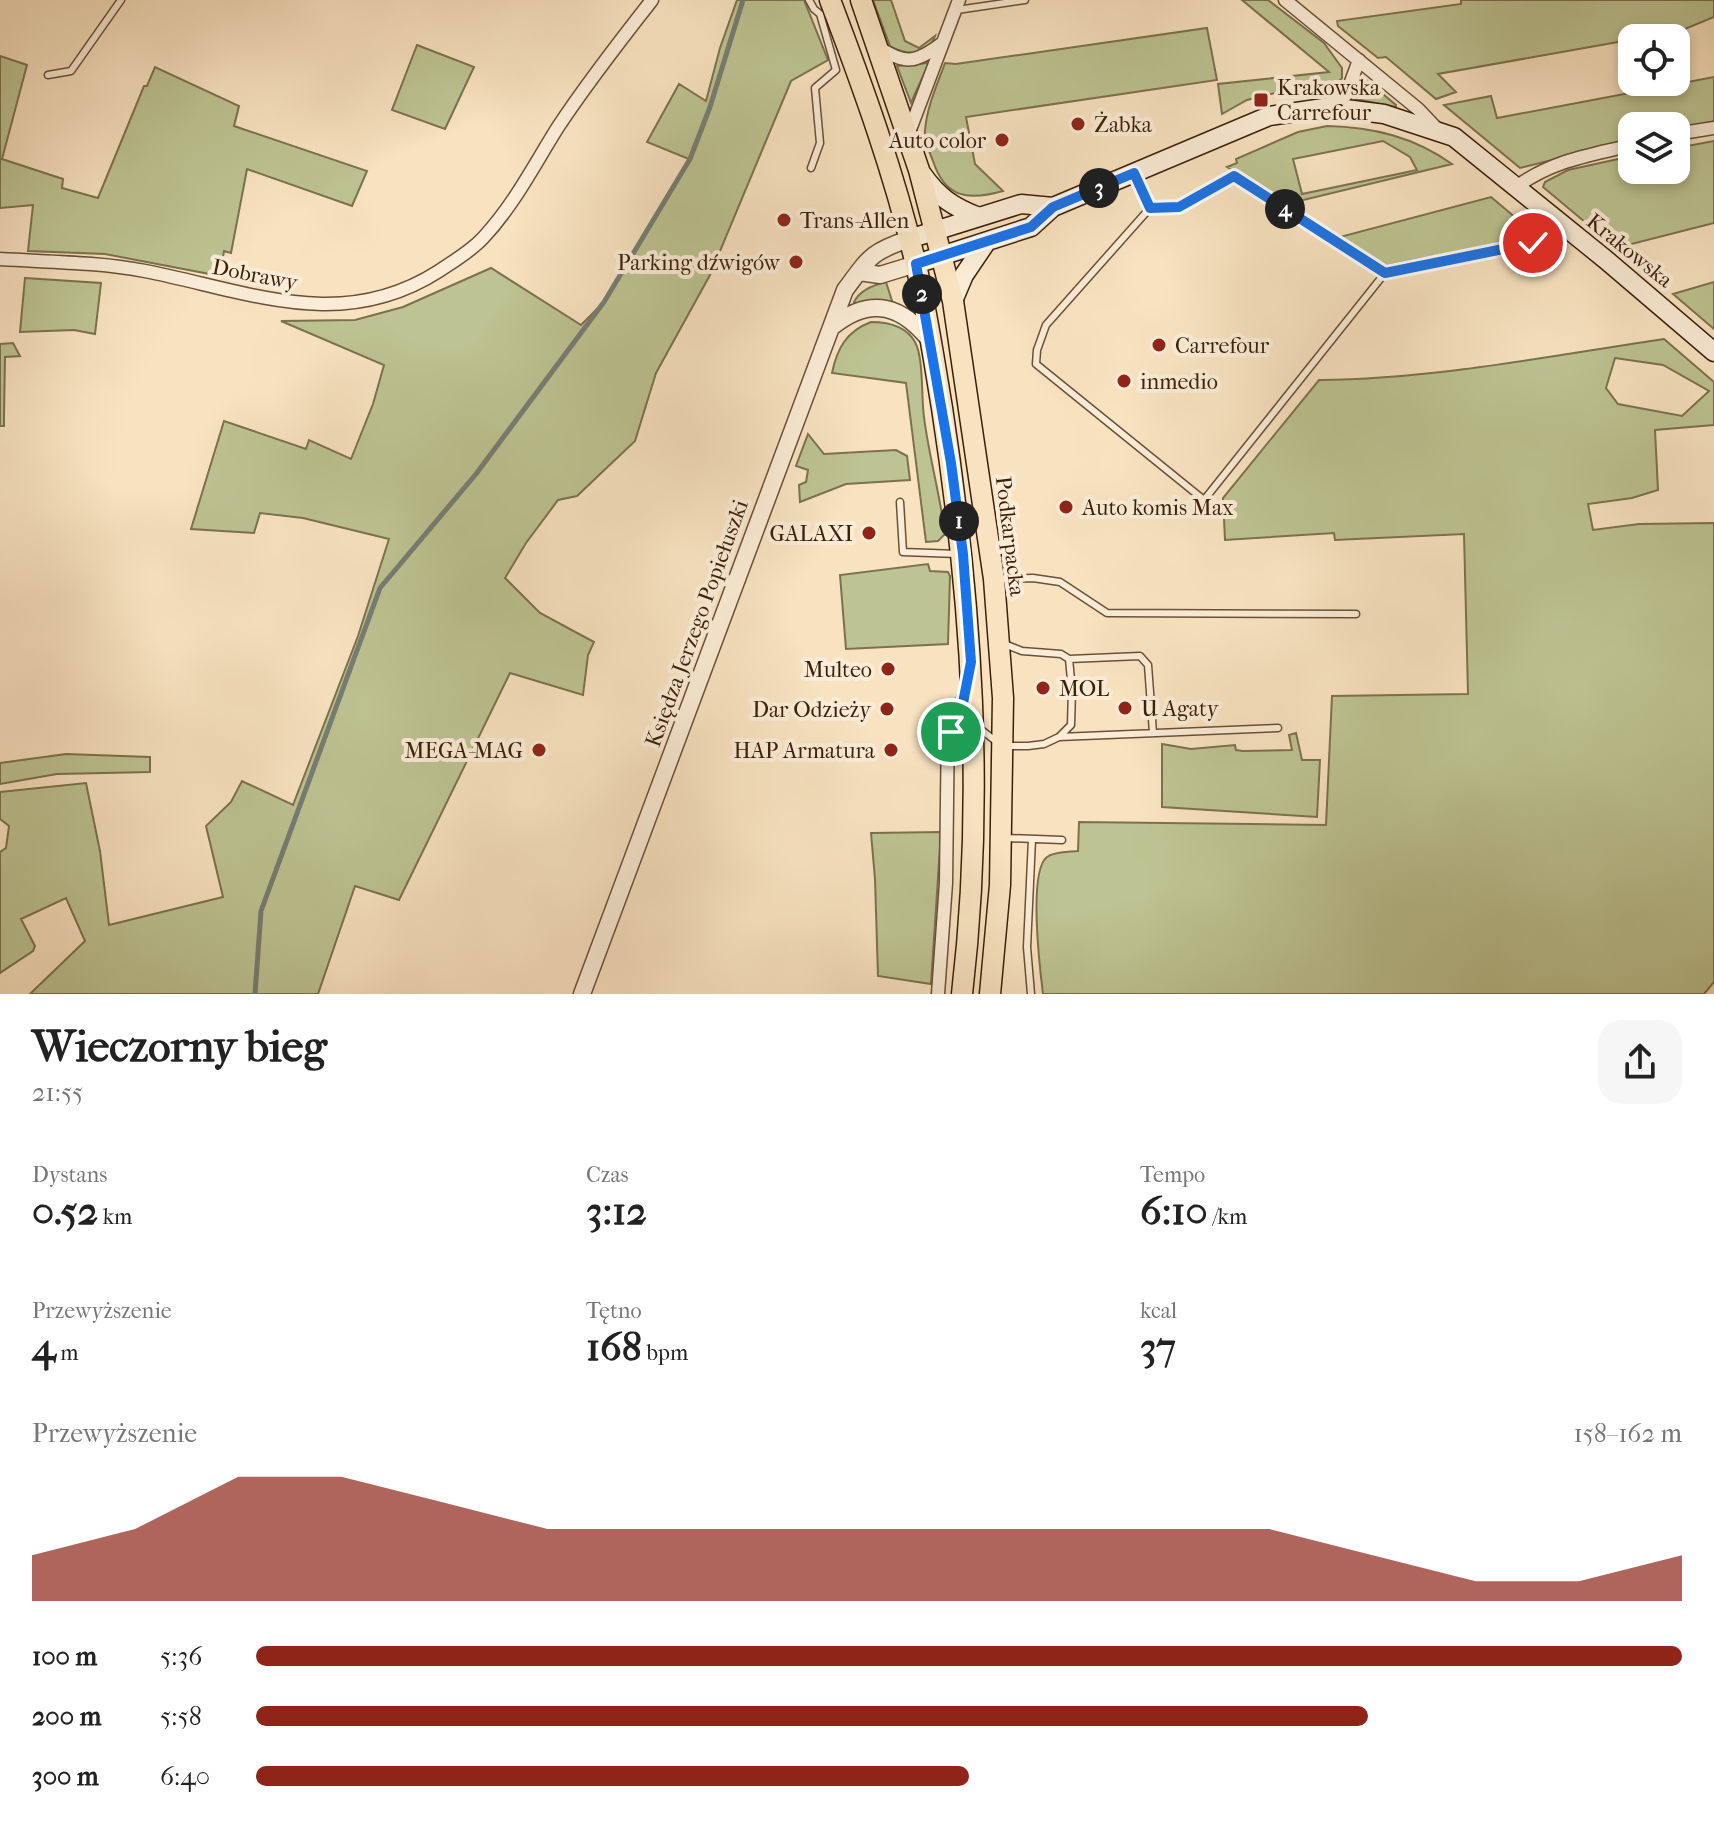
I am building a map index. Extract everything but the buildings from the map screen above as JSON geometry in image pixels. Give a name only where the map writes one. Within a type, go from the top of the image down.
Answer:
[{"type":"main road","name":"Podkarpacka","points":[[861,0],[919,170],[953,301],[994,579],[1003,698],[1001,838],[990,994]]},
{"type":"main road","points":[[825,7],[858,77],[878,133],[916,264],[932,343],[963,554],[971,662],[974,817],[962,994]]},
{"type":"main road","name":"Krakowska","points":[[942,257],[1031,227],[1053,207],[1269,116],[1330,107],[1384,114],[1454,137],[1714,352]]},
{"type":"main road","points":[[919,170],[935,193],[953,207],[979,217]]},
{"type":"main road","name":"Krakowska","points":[[936,230],[1021,204],[1053,207]]},
{"type":"main road","name":"Księdza Jerzego Popiełuszki","points":[[909,239],[936,230]]},
{"type":"main road","points":[[953,301],[964,275],[985,244]]},
{"type":"main road","points":[[916,264],[942,257]]},
{"type":"street","name":"Dobrawy","points":[[0,259],[105,265],[145,271],[277,302],[303,304],[375,299],[409,287],[450,264],[482,240],[511,203],[578,97],[652,0]]},
{"type":"street","name":"Krakowska","points":[[1285,0],[1418,109],[1438,130]]},
{"type":"street","points":[[908,136],[957,5]]},
{"type":"street","points":[[878,47],[904,60],[921,58],[941,44]]},
{"type":"street","points":[[1330,107],[1346,95],[1359,60]]},
{"type":"street","points":[[1690,132],[1714,128]]},
{"type":"street","points":[[1516,187],[1551,165],[1618,148]]},
{"type":"street","name":"Księdza Jerzego Popiełuszki","points":[[582,994],[845,290],[865,261],[881,248],[909,239]]},
{"type":"street","points":[[859,272],[880,275],[916,264]]},
{"type":"street","points":[[831,327],[855,312],[882,308],[894,310],[921,330],[932,343]]},
{"type":"street","points":[[938,994],[946,883],[948,719],[962,708],[971,662]]},
{"type":"street","points":[[948,737],[951,732],[961,730],[973,733]]},
{"type":"lane","points":[[48,75],[71,71],[120,0]]},
{"type":"lane","points":[[809,0],[814,9],[825,7]]},
{"type":"lane","points":[[823,0],[836,70]]},
{"type":"lane","points":[[957,5],[1025,0]]},
{"type":"lane","points":[[836,70],[858,77]]},
{"type":"lane","points":[[811,168],[820,143],[815,88],[836,70]]},
{"type":"lane","points":[[1134,173],[1150,208]]},
{"type":"lane","points":[[1385,273],[1234,176],[1179,207],[1150,208],[1046,325],[1037,350],[1036,364],[1204,500],[1385,273],[1533,243],[1561,226]]},
{"type":"lane","points":[[900,502],[903,552],[963,554]]},
{"type":"lane","points":[[994,579],[1033,578],[1060,582],[1107,613],[1356,614]]},
{"type":"lane","points":[[999,642],[1022,651],[1061,654],[1069,659],[1140,656],[1148,665],[1153,733]]},
{"type":"lane","points":[[973,733],[1002,746],[1044,744],[1059,737],[1071,725],[1069,659]]},
{"type":"lane","points":[[1059,737],[1278,728]]},
{"type":"lane","points":[[1001,838],[1062,840]]},
{"type":"lane","points":[[1031,994],[1027,947],[1032,839]]},
{"type":"green space","points":[[737,0],[804,0],[828,60],[791,81],[710,275],[656,373],[635,441],[577,496],[558,500],[505,578],[540,613],[594,642],[588,655],[583,695],[510,673],[399,900],[355,886],[318,994],[30,994],[85,941],[66,898],[21,919],[35,946],[33,951],[0,973],[0,852],[6,848],[9,826],[0,819],[0,792],[86,783],[100,851],[109,925],[223,897],[206,826],[231,802],[242,781],[293,805],[358,636],[389,539],[303,518],[260,513],[254,533],[191,529],[224,421],[306,449],[309,440],[351,459],[373,404],[384,365],[281,321],[355,320],[403,307],[491,268],[581,325],[604,302],[689,159],[647,142],[679,84],[706,101]]},
{"type":"green space","points":[[873,0],[891,0],[905,41],[919,48],[935,36],[932,43],[916,52],[890,46]]},
{"type":"green space","points":[[1242,0],[1268,0],[1324,43],[1342,68],[1342,78],[1333,89],[1324,94],[1275,93],[1247,100],[1222,114],[1218,84],[1329,72]]},
{"type":"green space","points":[[1461,0],[1714,0],[1714,17],[1690,27],[1690,24],[1618,24],[1618,42],[1438,74],[1456,92],[1436,99],[1386,57],[1378,58],[1338,26],[1337,21],[1461,4]]},
{"type":"green space","points":[[1207,28],[1217,80],[966,117],[975,164],[1003,191],[979,196],[959,194],[944,183],[938,173],[927,146],[925,130],[930,104],[945,63],[956,64]]},
{"type":"green space","points":[[417,45],[474,67],[445,129],[392,110]]},
{"type":"green space","points":[[0,56],[27,65],[2,159],[63,179],[62,188],[98,198],[144,86],[147,86],[155,67],[239,106],[234,126],[367,171],[352,206],[247,169],[231,253],[224,251],[220,276],[105,254],[28,251],[33,205],[0,208]]},
{"type":"green space","points":[[928,65],[911,103],[897,66]]},
{"type":"green space","points":[[1714,77],[1714,125],[1690,129],[1690,112],[1618,112],[1618,144],[1520,168],[1444,105],[1491,96],[1497,118],[1618,95],[1690,96],[1690,82]]},
{"type":"green space","points":[[1366,80],[1396,105],[1396,107],[1355,99]]},
{"type":"green space","points":[[1327,126],[1377,131],[1408,140],[1452,164],[1287,204],[1227,167],[1237,163],[1236,159],[1298,132]],"holes":[[[1383,141],[1410,157],[1417,170],[1302,194],[1293,159]]]},
{"type":"green space","points":[[1714,141],[1714,223],[1616,248],[1543,187],[1545,182],[1568,170],[1618,159],[1618,184],[1690,184],[1690,145]]},
{"type":"green space","points":[[1491,197],[1529,229],[1528,238],[1522,242],[1385,266],[1336,238]]},
{"type":"green space","points":[[25,278],[101,283],[95,334],[74,330],[20,332]]},
{"type":"green space","points":[[886,282],[893,304],[859,305],[854,302],[867,289]]},
{"type":"green space","points":[[1714,282],[1714,329],[1673,294]]},
{"type":"green space","points":[[871,322],[901,329],[911,337],[918,349],[926,432],[945,534],[938,541],[926,542],[906,383],[832,373],[844,342],[855,330]]},
{"type":"green space","points":[[1664,339],[1714,382],[1714,425],[1655,430],[1658,490],[1632,498],[1588,504],[1593,530],[1639,524],[1714,523],[1714,982],[1704,994],[1043,994],[1037,922],[1041,866],[1050,855],[1078,851],[1079,822],[1326,825],[1332,696],[1468,694],[1464,534],[1335,540],[1334,533],[1225,540],[1223,498],[1319,380],[1449,371]],"holes":[[[1615,358],[1663,365],[1709,391],[1682,416],[1618,404],[1606,388]]]},
{"type":"green space","points":[[13,343],[20,356],[5,357],[4,426],[0,426],[0,344]]},
{"type":"green space","points":[[808,434],[824,454],[896,450],[907,456],[910,480],[846,484],[800,502],[799,485],[806,482],[808,470],[796,466]]},
{"type":"green space","points":[[928,564],[930,571],[948,572],[950,576],[948,644],[846,649],[840,575]]},
{"type":"green space","points":[[1296,733],[1302,760],[1320,760],[1317,817],[1162,807],[1162,744],[1191,749],[1235,745],[1236,750],[1243,751],[1292,750],[1289,735]]},
{"type":"green space","points":[[66,754],[150,757],[150,772],[57,774],[0,784],[0,763]]},
{"type":"green space","points":[[941,832],[931,984],[878,976],[871,833]]},
{"type":"waterway","points":[[255,994],[261,911],[380,588],[476,474],[604,302],[690,159],[710,107],[743,0]]},
{"type":"place","name":"Krakowska Carrefour","points":[[1261,100]]},
{"type":"place","name":"Żabka","points":[[1078,124]]},
{"type":"place","name":"Auto color","points":[[1002,140]]},
{"type":"place","name":"Trans-Allen","points":[[784,220]]},
{"type":"place","name":"Parking dźwigów","points":[[796,262]]},
{"type":"place","name":"Carrefour","points":[[1159,345]]},
{"type":"place","name":"inmedio","points":[[1124,381]]},
{"type":"place","name":"Auto komis Max","points":[[1066,507]]},
{"type":"place","name":"GALAXI","points":[[869,533]]},
{"type":"place","name":"Multeo","points":[[888,669]]},
{"type":"place","name":"MOL","points":[[1043,688]]},
{"type":"place","name":"U Agaty","points":[[1125,708]]},
{"type":"place","name":"Dar Odzieży","points":[[887,709]]},
{"type":"place","name":"MEGA-MAG","points":[[539,750]]},
{"type":"place","name":"HAP Armatura","points":[[891,750]]},
{"type":"route","points":[[951,732],[948,737],[948,719],[962,708],[971,662],[970,631],[951,463],[916,264],[1031,227],[1053,207],[1134,173],[1150,208],[1179,207],[1234,176],[1385,273],[1533,243]]}]
